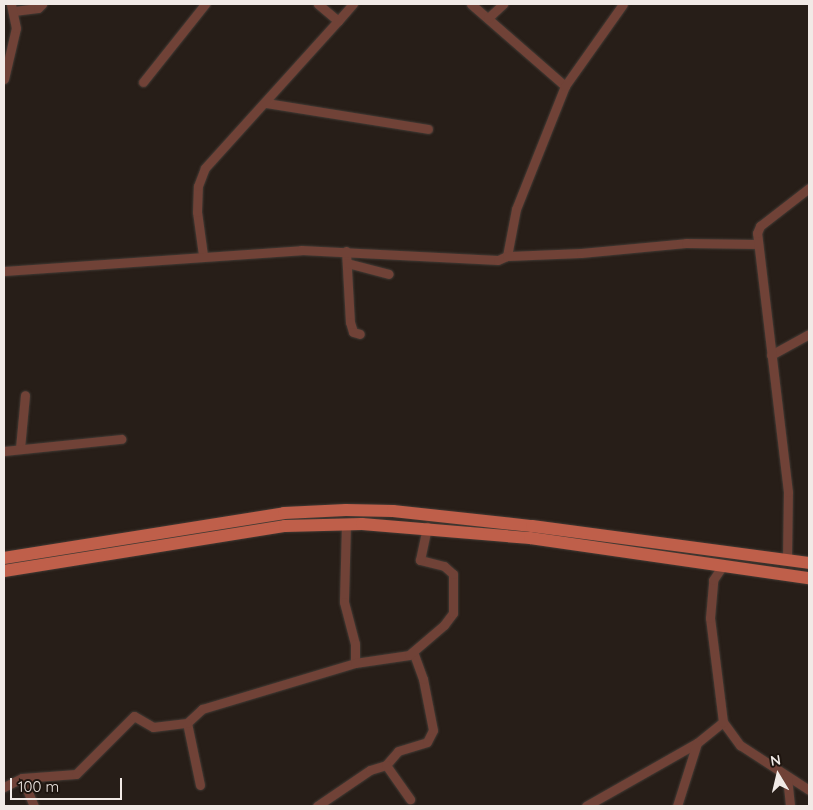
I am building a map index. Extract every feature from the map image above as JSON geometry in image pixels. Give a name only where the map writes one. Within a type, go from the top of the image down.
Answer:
[{"type":"main road","points":[[404,525],[405,512]]},
{"type":"main road","points":[[4,558],[284,513],[405,512],[809,563]]},
{"type":"main road","points":[[4,570],[285,526],[346,524],[427,527],[721,568],[809,578]]},
{"type":"street","points":[[4,79],[16,28],[12,7],[38,8],[42,4]]},
{"type":"street","points":[[143,82],[205,4]]},
{"type":"street","points":[[318,4],[338,21]]},
{"type":"street","points":[[203,255],[197,212],[201,176],[353,4]]},
{"type":"street","points":[[471,4],[565,86]]},
{"type":"street","points":[[488,18],[503,4]]},
{"type":"street","points":[[507,256],[519,200],[565,86],[623,4]]},
{"type":"street","points":[[266,104],[428,129]]},
{"type":"street","points":[[786,560],[788,492],[771,355],[764,265],[758,244],[760,226],[809,188]]},
{"type":"street","points":[[4,271],[203,255],[346,251],[498,260],[507,256],[581,253],[686,243],[758,244]]},
{"type":"street","points":[[346,251],[350,322],[353,332],[360,334]]},
{"type":"street","points":[[346,263],[389,274]]},
{"type":"street","points":[[771,355],[809,334]]},
{"type":"street","points":[[20,448],[25,395]]},
{"type":"street","points":[[4,451],[121,439]]},
{"type":"street","points":[[346,524],[344,602],[355,644],[355,663]]},
{"type":"street","points":[[4,786],[22,778],[76,774],[134,716],[153,727],[187,723],[202,709],[355,663],[413,652],[444,624],[454,604],[450,569],[420,560],[427,527]]},
{"type":"street","points":[[721,568],[714,580],[710,618],[723,722],[740,745],[787,778],[809,790]]},
{"type":"street","points":[[317,806],[370,770],[386,765],[398,751],[427,742],[433,730],[424,679],[413,652]]},
{"type":"street","points":[[586,806],[698,743],[723,722]]},
{"type":"street","points":[[187,723],[200,785]]},
{"type":"street","points":[[677,806],[698,743]]},
{"type":"street","points":[[386,765],[410,799]]},
{"type":"street","points":[[22,778],[34,806]]},
{"type":"street","points":[[787,778],[790,806]]}]
